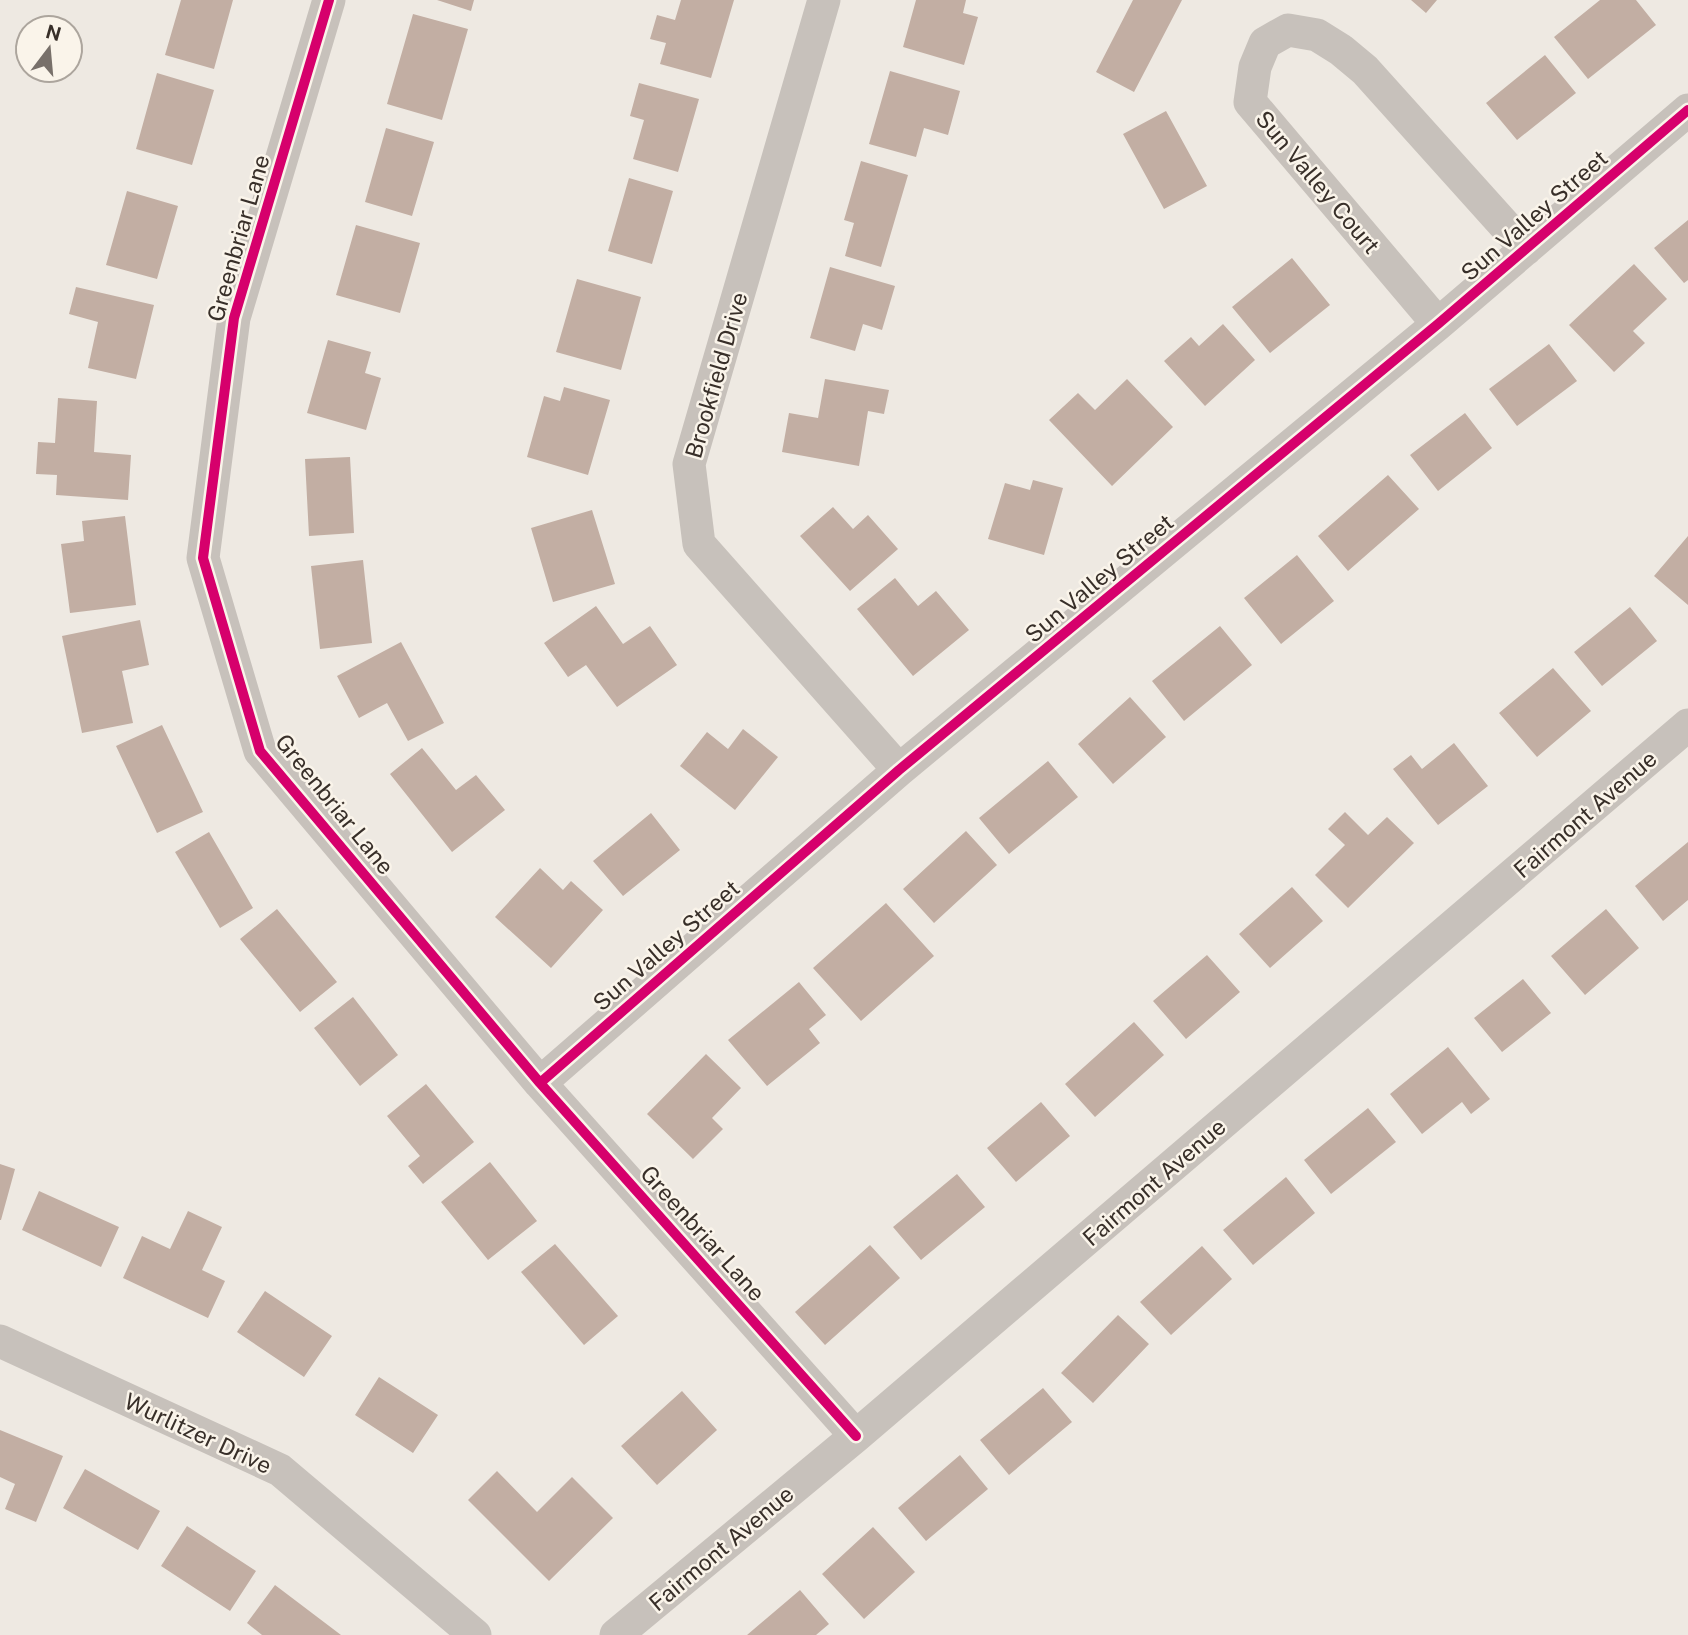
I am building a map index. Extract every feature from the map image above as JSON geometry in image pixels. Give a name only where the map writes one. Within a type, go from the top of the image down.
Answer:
[{"type":"street","name":"Greenbriar Lane","points":[[329,0],[234,318],[203,558],[260,751],[540,1083],[856,1436]]},
{"type":"street","name":"Brookfield Drive","points":[[824,0],[689,464],[699,544],[899,771]]},
{"type":"street","name":"Sun Valley Court","points":[[1438,324],[1250,102],[1255,67],[1265,43],[1288,30],[1317,35],[1341,50],[1365,69],[1526,249]]},
{"type":"street","name":"Sun Valley Street","points":[[540,1083],[899,771],[1438,324],[1688,110]]},
{"type":"street","name":"Fairmont Avenue","points":[[616,1635],[856,1436],[1688,725]]},
{"type":"street","name":"Wurlitzer Drive","points":[[0,1341],[280,1470],[475,1635]]},
{"type":"building","points":[[181,0],[233,0],[214,69],[165,55]]},
{"type":"building","points":[[437,0],[474,0],[471,11]]},
{"type":"building","points":[[681,0],[734,0],[711,78],[660,64],[666,43],[650,39],[657,15],[675,20]]},
{"type":"building","points":[[916,0],[966,0],[963,13],[978,17],[964,65],[903,47]]},
{"type":"building","points":[[1133,0],[1182,0],[1134,92],[1096,72]]},
{"type":"building","points":[[1411,0],[1437,0],[1426,13]]},
{"type":"building","points":[[1600,0],[1636,0],[1656,25],[1588,79],[1554,37]]},
{"type":"building","points":[[413,14],[468,29],[442,120],[387,104]]},
{"type":"building","points":[[1545,55],[1576,93],[1517,140],[1486,103]]},
{"type":"building","points":[[890,71],[960,91],[948,135],[924,128],[916,157],[869,144]]},
{"type":"building","points":[[157,73],[214,90],[192,165],[136,149]]},
{"type":"building","points":[[639,83],[699,99],[678,172],[633,159],[644,120],[630,116]]},
{"type":"building","points":[[1166,111],[1207,186],[1164,209],[1123,134]]},
{"type":"building","points":[[386,128],[434,142],[412,216],[365,202]]},
{"type":"building","points":[[861,161],[908,175],[881,267],[845,256],[854,223],[844,220]]},
{"type":"building","points":[[629,178],[673,191],[652,264],[608,251]]},
{"type":"building","points":[[127,191],[178,206],[157,279],[106,265]]},
{"type":"building","points":[[1688,220],[1688,280],[1684,283],[1654,248]]},
{"type":"building","points":[[356,225],[420,243],[400,313],[336,295]]},
{"type":"building","points":[[1292,258],[1330,305],[1270,353],[1232,307]]},
{"type":"building","points":[[1634,264],[1667,299],[1633,331],[1645,343],[1614,372],[1569,325]]},
{"type":"building","points":[[830,267],[895,286],[882,330],[863,324],[855,351],[810,338]]},
{"type":"building","points":[[577,279],[641,297],[621,370],[556,352]]},
{"type":"building","points":[[76,287],[154,305],[136,379],[88,368],[98,322],[69,314]]},
{"type":"building","points":[[1223,324],[1255,360],[1205,406],[1164,361],[1191,337],[1199,346]]},
{"type":"building","points":[[328,340],[371,352],[365,373],[381,378],[366,430],[307,413]]},
{"type":"building","points":[[1549,344],[1577,381],[1517,426],[1489,389]]},
{"type":"building","points":[[825,379],[889,390],[884,414],[868,411],[859,466],[782,452],[789,413],[818,418]]},
{"type":"building","points":[[1127,379],[1173,427],[1112,486],[1049,420],[1078,393],[1095,410]]},
{"type":"building","points":[[564,387],[610,400],[588,475],[527,457],[544,396],[560,401]]},
{"type":"building","points":[[58,398],[97,401],[94,452],[131,455],[128,500],[56,495],[57,475],[36,474],[38,442],[55,443]]},
{"type":"building","points":[[1465,413],[1492,448],[1438,491],[1410,455]]},
{"type":"building","points":[[350,457],[354,533],[309,536],[305,459]]},
{"type":"building","points":[[1388,475],[1419,509],[1348,571],[1318,536]]},
{"type":"building","points":[[1033,480],[1063,488],[1044,555],[988,539],[1005,483],[1030,490]]},
{"type":"building","points":[[833,507],[853,529],[868,515],[898,549],[850,591],[800,536]]},
{"type":"building","points":[[592,510],[615,584],[553,602],[531,528]]},
{"type":"building","points":[[125,516],[136,605],[70,613],[61,544],[84,541],[82,521]]},
{"type":"building","points":[[1688,536],[1688,605],[1654,576]]},
{"type":"building","points":[[1297,555],[1334,601],[1281,644],[1244,598]]},
{"type":"building","points":[[363,560],[372,643],[320,649],[311,566]]},
{"type":"building","points":[[895,578],[918,606],[936,591],[969,630],[913,676],[857,609]]},
{"type":"building","points":[[596,606],[623,644],[650,626],[677,665],[617,707],[586,665],[568,677],[544,643]]},
{"type":"building","points":[[1630,607],[1657,641],[1602,686],[1574,652]]},
{"type":"building","points":[[140,620],[149,665],[122,671],[133,723],[82,733],[62,636]]},
{"type":"building","points":[[1220,626],[1252,665],[1184,721],[1152,681]]},
{"type":"building","points":[[401,642],[444,723],[408,741],[387,703],[359,718],[337,676]]},
{"type":"building","points":[[1553,668],[1591,711],[1537,757],[1499,713]]},
{"type":"building","points":[[1130,697],[1166,737],[1113,784],[1078,744]]},
{"type":"building","points":[[162,725],[203,812],[157,833],[116,746]]},
{"type":"building","points":[[743,729],[778,757],[735,810],[680,766],[707,732],[728,749]]},
{"type":"building","points":[[1454,743],[1488,786],[1438,825],[1393,769],[1411,755],[1422,769]]},
{"type":"building","points":[[422,748],[456,790],[476,775],[505,810],[452,852],[390,774]]},
{"type":"building","points":[[1048,761],[1078,797],[1009,854],[979,818]]},
{"type":"building","points":[[1345,812],[1368,835],[1387,817],[1414,843],[1348,908],[1315,875],[1345,845],[1328,829]]},
{"type":"building","points":[[651,813],[680,850],[623,896],[593,861]]},
{"type":"building","points":[[966,831],[997,865],[934,923],[903,889]]},
{"type":"building","points":[[209,832],[253,908],[220,928],[175,852]]},
{"type":"building","points":[[1688,842],[1688,900],[1663,921],[1635,886]]},
{"type":"building","points":[[540,868],[563,890],[571,881],[603,910],[551,968],[495,917]]},
{"type":"building","points":[[1292,887],[1323,921],[1270,968],[1239,934]]},
{"type":"building","points":[[886,903],[934,956],[861,1021],[813,968]]},
{"type":"building","points":[[277,909],[337,982],[300,1012],[240,939]]},
{"type":"building","points":[[1606,909],[1639,948],[1585,995],[1551,956]]},
{"type":"building","points":[[1207,955],[1240,992],[1186,1039],[1153,1001]]},
{"type":"building","points":[[1523,979],[1551,1013],[1502,1052],[1474,1018]]},
{"type":"building","points":[[799,982],[826,1015],[809,1029],[820,1043],[767,1086],[728,1040]]},
{"type":"building","points":[[353,997],[398,1055],[360,1086],[314,1028]]},
{"type":"building","points":[[1134,1022],[1164,1055],[1095,1117],[1065,1084]]},
{"type":"building","points":[[1448,1047],[1490,1099],[1471,1114],[1462,1102],[1422,1134],[1390,1094]]},
{"type":"building","points":[[706,1054],[741,1088],[712,1118],[723,1129],[693,1159],[647,1114]]},
{"type":"building","points":[[426,1084],[474,1142],[423,1184],[408,1166],[420,1156],[387,1116]]},
{"type":"building","points":[[1041,1102],[1070,1136],[1016,1182],[987,1148]]},
{"type":"building","points":[[1368,1108],[1396,1142],[1331,1194],[1304,1160]]},
{"type":"building","points":[[490,1162],[537,1221],[488,1260],[441,1202]]},
{"type":"building","points":[[0,1164],[15,1169],[1,1220],[0,1220]]},
{"type":"building","points":[[957,1174],[985,1207],[921,1260],[893,1227]]},
{"type":"building","points":[[1286,1177],[1315,1213],[1253,1265],[1223,1230]]},
{"type":"building","points":[[39,1191],[119,1227],[101,1267],[22,1230]]},
{"type":"building","points":[[188,1211],[222,1227],[202,1270],[225,1281],[208,1318],[123,1278],[142,1236],[170,1249]]},
{"type":"building","points":[[555,1244],[618,1316],[584,1345],[521,1272]]},
{"type":"building","points":[[870,1245],[900,1278],[825,1345],[795,1312]]},
{"type":"building","points":[[1202,1246],[1232,1279],[1171,1335],[1140,1302]]},
{"type":"building","points":[[265,1291],[332,1336],[304,1377],[237,1332]]},
{"type":"building","points":[[1118,1315],[1149,1344],[1093,1403],[1061,1373]]},
{"type":"building","points":[[379,1377],[438,1415],[413,1453],[355,1415]]},
{"type":"building","points":[[1043,1388],[1072,1422],[1009,1475],[980,1440]]},
{"type":"building","points":[[682,1391],[717,1430],[657,1485],[621,1446]]},
{"type":"building","points":[[0,1430],[63,1456],[36,1522],[5,1509],[15,1484],[0,1477]]},
{"type":"building","points":[[960,1455],[988,1489],[926,1541],[898,1508]]},
{"type":"building","points":[[85,1469],[160,1511],[138,1550],[63,1508]]},
{"type":"building","points":[[497,1471],[537,1512],[572,1477],[613,1518],[549,1581],[468,1500]]},
{"type":"building","points":[[187,1526],[256,1571],[230,1611],[161,1566]]},
{"type":"building","points":[[873,1527],[915,1572],[864,1619],[822,1574]]},
{"type":"building","points":[[275,1585],[341,1635],[262,1635],[247,1623]]},
{"type":"building","points":[[800,1590],[829,1624],[816,1635],[747,1635]]},
{"type":"cycle path","points":[[329,0],[234,318],[203,558],[260,751],[540,1083],[856,1436]]},
{"type":"cycle path","points":[[540,1083],[899,770],[1438,324],[1688,110]]}]
